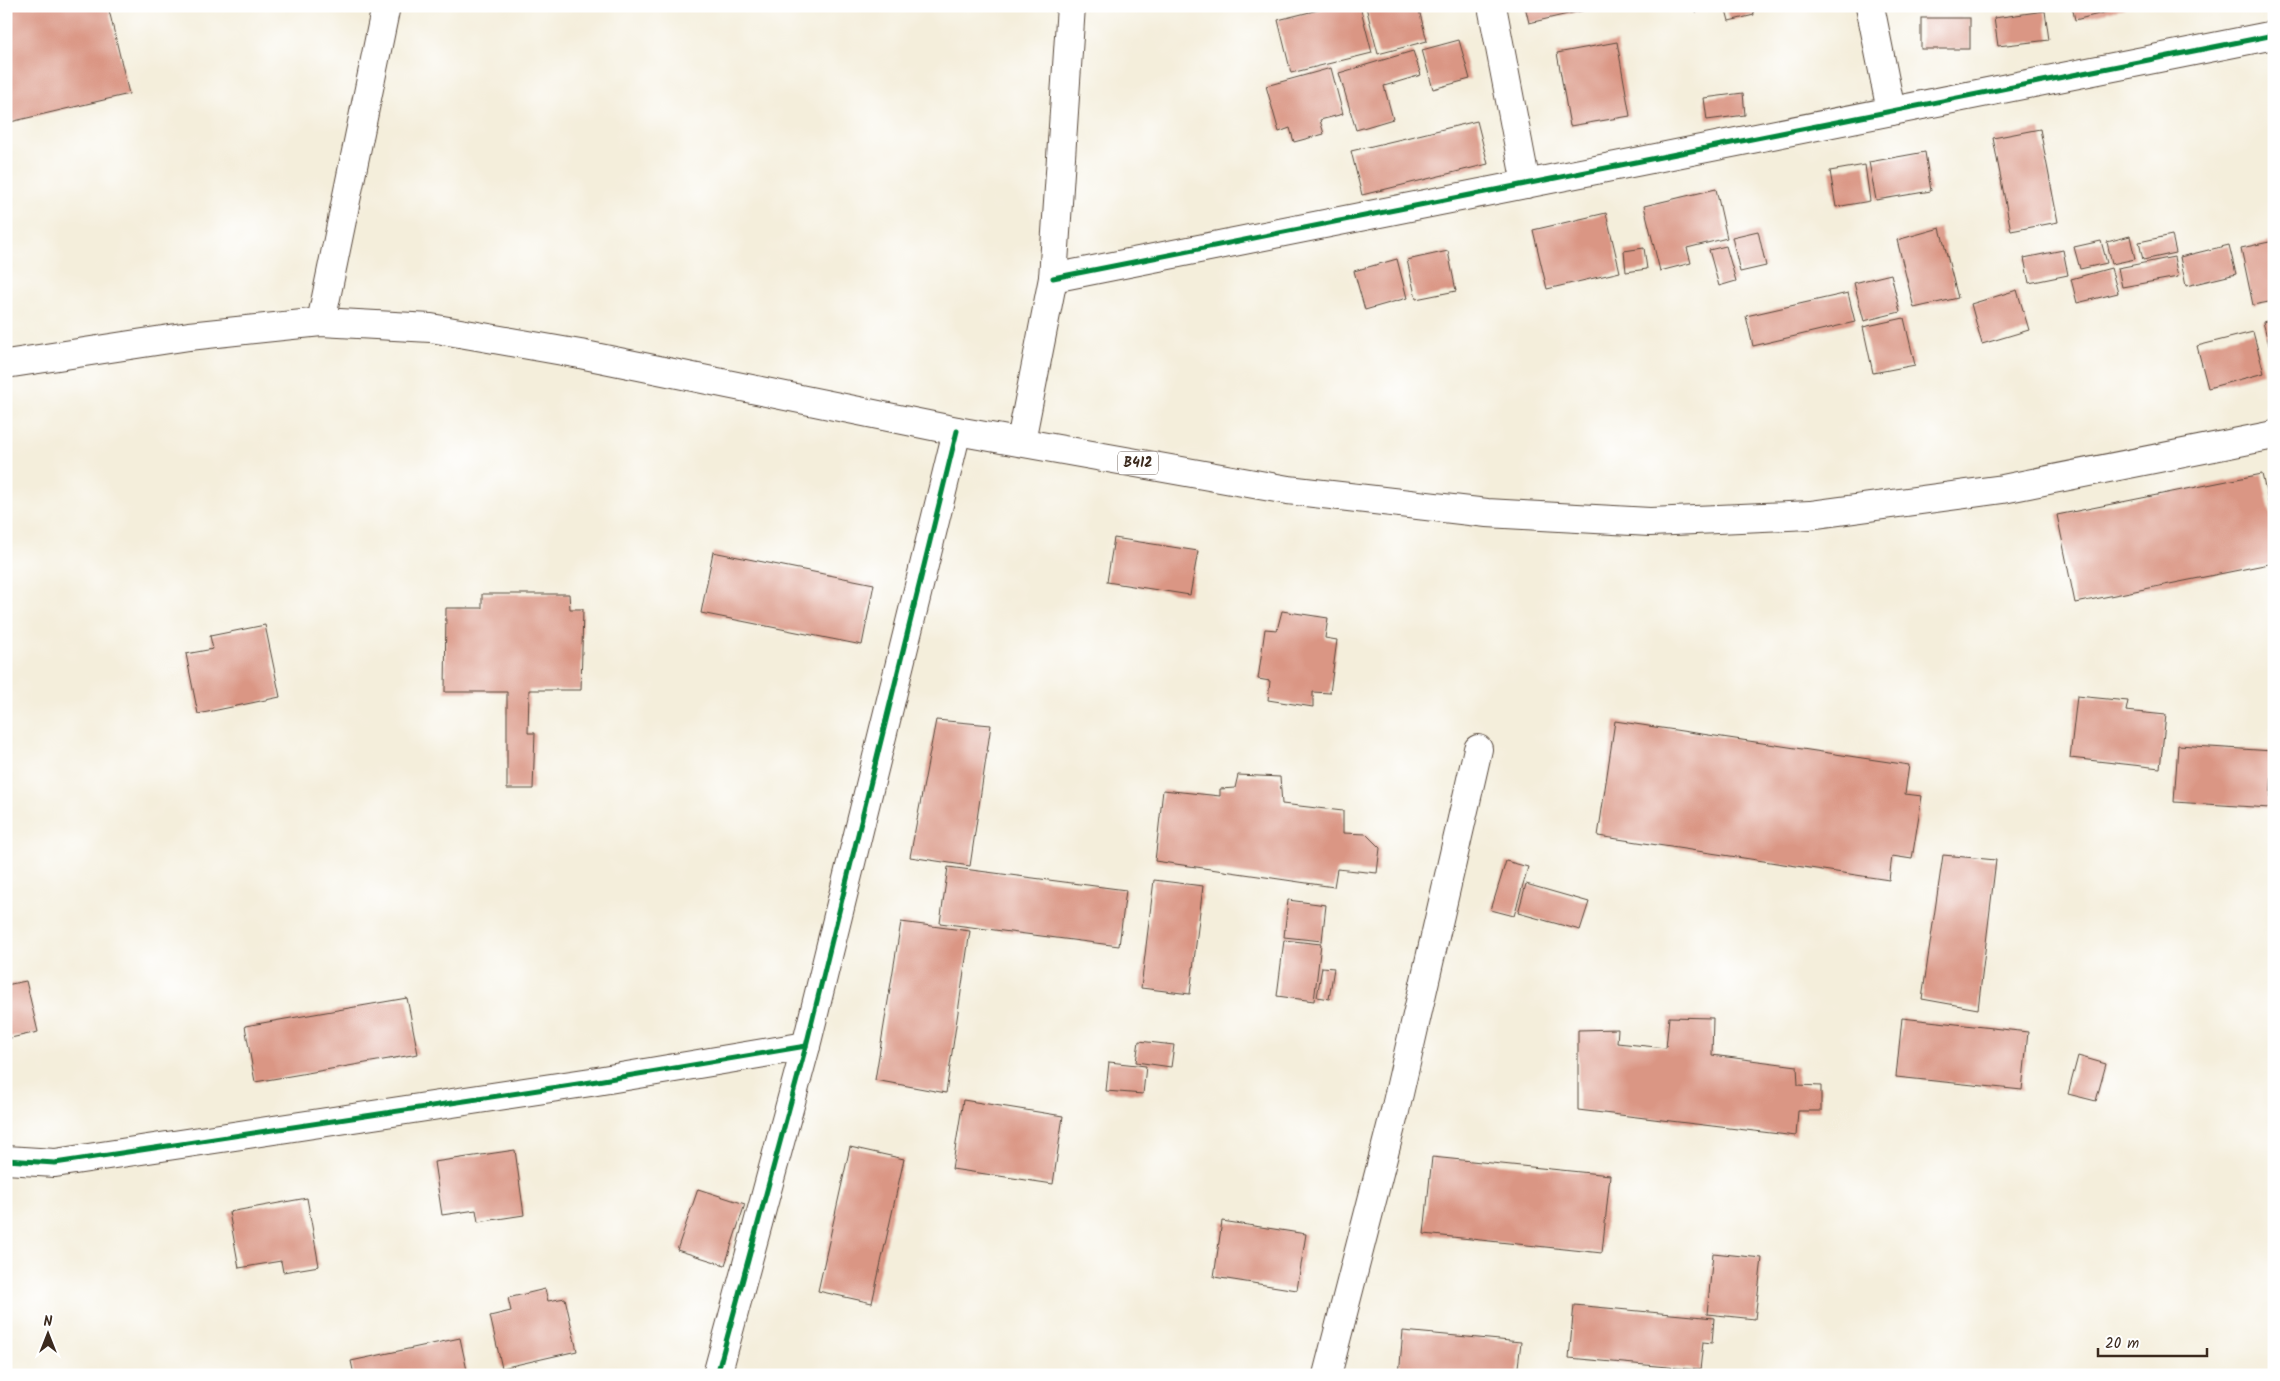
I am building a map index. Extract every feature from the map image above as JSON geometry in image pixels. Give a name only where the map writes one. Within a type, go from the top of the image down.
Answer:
[{"type":"street","points":[[321,322],[386,6]]},
{"type":"street","points":[[1021,441],[1053,278],[1071,6]]},
{"type":"street","points":[[1492,6],[1526,184]]},
{"type":"street","points":[[1870,6],[1891,111]]},
{"type":"street","points":[[1053,278],[2274,35]]},
{"type":"street","name":"B412","points":[[6,364],[189,336],[321,322],[431,328],[561,350],[957,431],[1288,490],[1487,513],[1650,522],[1810,515],[2003,489],[2274,435]]},
{"type":"street","points":[[717,1375],[806,1046],[957,431]]},
{"type":"street","points":[[1326,1375],[1395,1111],[1478,749]]},
{"type":"street","points":[[6,1160],[55,1163],[591,1082],[806,1046]]},
{"type":"building","points":[[6,6],[108,6],[129,94],[6,123]]},
{"type":"building","points":[[1334,6],[1360,6],[1372,53],[1291,73],[1278,20]]},
{"type":"building","points":[[1418,6],[1427,41],[1378,54],[1366,7]]},
{"type":"building","points":[[1525,6],[1593,6],[1594,8],[1529,23]]},
{"type":"building","points":[[1694,6],[1715,6],[1715,7],[1695,12]]},
{"type":"building","points":[[1725,6],[1752,6],[1754,15],[1729,21]]},
{"type":"building","points":[[2072,6],[2127,6],[2127,7],[2075,20]]},
{"type":"building","points":[[2045,11],[2049,40],[1998,46],[1994,18]]},
{"type":"building","points":[[1921,18],[1970,18],[1970,49],[1921,49]]},
{"type":"building","points":[[1459,40],[1470,79],[1433,89],[1422,50]]},
{"type":"building","points":[[1617,42],[1630,116],[1570,126],[1557,53]]},
{"type":"building","points":[[1413,51],[1421,75],[1384,86],[1393,119],[1356,130],[1339,73]]},
{"type":"building","points":[[1331,68],[1343,114],[1320,120],[1324,134],[1294,142],[1290,128],[1279,132],[1266,86]]},
{"type":"building","points":[[1743,93],[1745,115],[1707,120],[1704,98]]},
{"type":"building","points":[[1477,121],[1488,164],[1362,195],[1351,151]]},
{"type":"building","points":[[2040,129],[2058,222],[2011,231],[1993,138]]},
{"type":"building","points":[[1925,152],[1931,191],[1876,200],[1869,162]]},
{"type":"building","points":[[1865,165],[1870,201],[1836,207],[1830,171]]},
{"type":"building","points":[[1716,189],[1727,238],[1687,248],[1691,263],[1660,271],[1644,206]]},
{"type":"building","points":[[1606,213],[1620,272],[1547,289],[1533,230]]},
{"type":"building","points":[[1940,228],[1958,298],[1914,308],[1897,240]]},
{"type":"building","points":[[1758,231],[1766,266],[1740,272],[1732,237]]},
{"type":"building","points":[[2172,235],[2176,253],[2143,260],[2139,242]]},
{"type":"building","points":[[2130,236],[2135,259],[2112,264],[2107,242]]},
{"type":"building","points":[[2101,241],[2107,263],[2080,269],[2074,247]]},
{"type":"building","points":[[2274,241],[2274,301],[2253,305],[2241,248]]},
{"type":"building","points":[[2229,245],[2236,274],[2186,286],[2180,257]]},
{"type":"building","points":[[1726,246],[1736,281],[1719,286],[1709,250]]},
{"type":"building","points":[[1644,248],[1647,269],[1626,272],[1624,251]]},
{"type":"building","points":[[2063,250],[2068,275],[2029,283],[2024,258]]},
{"type":"building","points":[[1448,251],[1456,291],[1416,299],[1407,260]]},
{"type":"building","points":[[2174,257],[2178,277],[2122,287],[2118,268]]},
{"type":"building","points":[[1397,259],[1407,298],[1365,310],[1354,271]]},
{"type":"building","points":[[2111,268],[2118,293],[2077,303],[2071,279]]},
{"type":"building","points":[[1891,274],[1900,312],[1864,321],[1854,283]]},
{"type":"building","points":[[2017,290],[2029,330],[1982,344],[1971,304]]},
{"type":"building","points":[[1848,293],[1855,322],[1753,346],[1746,316]]},
{"type":"building","points":[[1904,318],[1915,365],[1873,373],[1863,327]]},
{"type":"building","points":[[2274,319],[2274,360],[2273,360],[2263,322]]},
{"type":"building","points":[[2253,332],[2264,373],[2208,388],[2197,346]]},
{"type":"building","points":[[2262,474],[2274,529],[2274,563],[2075,603],[2057,515]]},
{"type":"building","points":[[1114,538],[1198,551],[1190,595],[1107,582]]},
{"type":"building","points":[[713,552],[874,584],[862,645],[701,613]]},
{"type":"building","points":[[482,594],[569,594],[570,609],[583,609],[581,690],[529,690],[528,733],[535,733],[533,789],[507,789],[507,692],[445,692],[446,608],[482,608]]},
{"type":"building","points":[[1282,611],[1328,618],[1325,638],[1337,640],[1330,693],[1313,692],[1313,707],[1268,700],[1270,681],[1258,679],[1265,629],[1277,630]]},
{"type":"building","points":[[265,625],[280,697],[198,714],[186,654],[213,649],[210,636]]},
{"type":"building","points":[[2077,696],[2128,701],[2126,711],[2166,715],[2160,768],[2070,758]]},
{"type":"building","points":[[936,720],[991,725],[970,866],[910,857]]},
{"type":"building","points":[[1615,721],[1909,765],[1905,794],[1922,796],[1912,859],[1892,856],[1889,880],[1598,836]]},
{"type":"building","points":[[2178,745],[2273,751],[2270,808],[2174,802]]},
{"type":"building","points":[[1238,775],[1280,777],[1282,804],[1343,811],[1343,833],[1366,834],[1380,848],[1377,873],[1337,869],[1334,887],[1155,861],[1163,790],[1220,796],[1220,789],[1235,788]]},
{"type":"building","points":[[1943,855],[1996,860],[1978,1009],[1922,999]]},
{"type":"building","points":[[1506,861],[1528,867],[1514,916],[1491,910]]},
{"type":"building","points":[[948,867],[1126,890],[1119,946],[940,923]]},
{"type":"building","points":[[1154,880],[1203,886],[1190,994],[1141,988]]},
{"type":"building","points":[[1526,884],[1589,902],[1580,930],[1518,913]]},
{"type":"building","points":[[1288,900],[1326,905],[1322,941],[1284,937]]},
{"type":"building","points":[[901,922],[970,931],[946,1093],[875,1080]]},
{"type":"building","points":[[1284,940],[1321,944],[1314,1001],[1277,996]]},
{"type":"building","points":[[1322,967],[1334,968],[1329,999],[1317,997]]},
{"type":"building","points":[[26,981],[38,1032],[6,1039],[6,985]]},
{"type":"building","points":[[407,998],[418,1054],[255,1082],[245,1026]]},
{"type":"building","points":[[1669,1017],[1713,1018],[1712,1055],[1797,1066],[1798,1085],[1821,1086],[1821,1111],[1798,1111],[1796,1136],[1578,1110],[1578,1030],[1618,1029],[1617,1043],[1666,1048]]},
{"type":"building","points":[[1902,1018],[2028,1032],[2022,1090],[1896,1077]]},
{"type":"building","points":[[1139,1041],[1174,1045],[1171,1067],[1136,1062]]},
{"type":"building","points":[[2078,1056],[2106,1064],[2096,1101],[2068,1094]]},
{"type":"building","points":[[1109,1062],[1146,1066],[1143,1094],[1106,1091]]},
{"type":"building","points":[[963,1100],[1063,1116],[1053,1184],[952,1169]]},
{"type":"building","points":[[850,1147],[904,1159],[872,1303],[818,1291]]},
{"type":"building","points":[[515,1150],[524,1215],[478,1222],[476,1210],[442,1215],[434,1162]]},
{"type":"building","points":[[1432,1157],[1610,1175],[1602,1253],[1424,1234]]},
{"type":"building","points":[[698,1189],[745,1204],[725,1265],[677,1250]]},
{"type":"building","points":[[307,1198],[319,1266],[283,1272],[281,1261],[239,1268],[229,1212]]},
{"type":"building","points":[[1222,1221],[1306,1234],[1297,1290],[1214,1277]]},
{"type":"building","points":[[1713,1253],[1762,1258],[1755,1319],[1707,1314]]},
{"type":"building","points":[[545,1289],[548,1301],[565,1298],[577,1351],[502,1368],[490,1316],[511,1311],[508,1298]]},
{"type":"building","points":[[1574,1305],[1714,1318],[1712,1343],[1703,1342],[1700,1370],[1569,1358]]},
{"type":"building","points":[[1403,1331],[1521,1342],[1517,1375],[1399,1375]]},
{"type":"building","points":[[460,1338],[468,1375],[354,1375],[351,1361]]},
{"type":"cycle path","points":[[1053,278],[2274,35]]},
{"type":"cycle path","points":[[717,1375],[806,1046],[957,431]]},
{"type":"cycle path","points":[[6,1160],[55,1163],[591,1082],[806,1046]]}]
